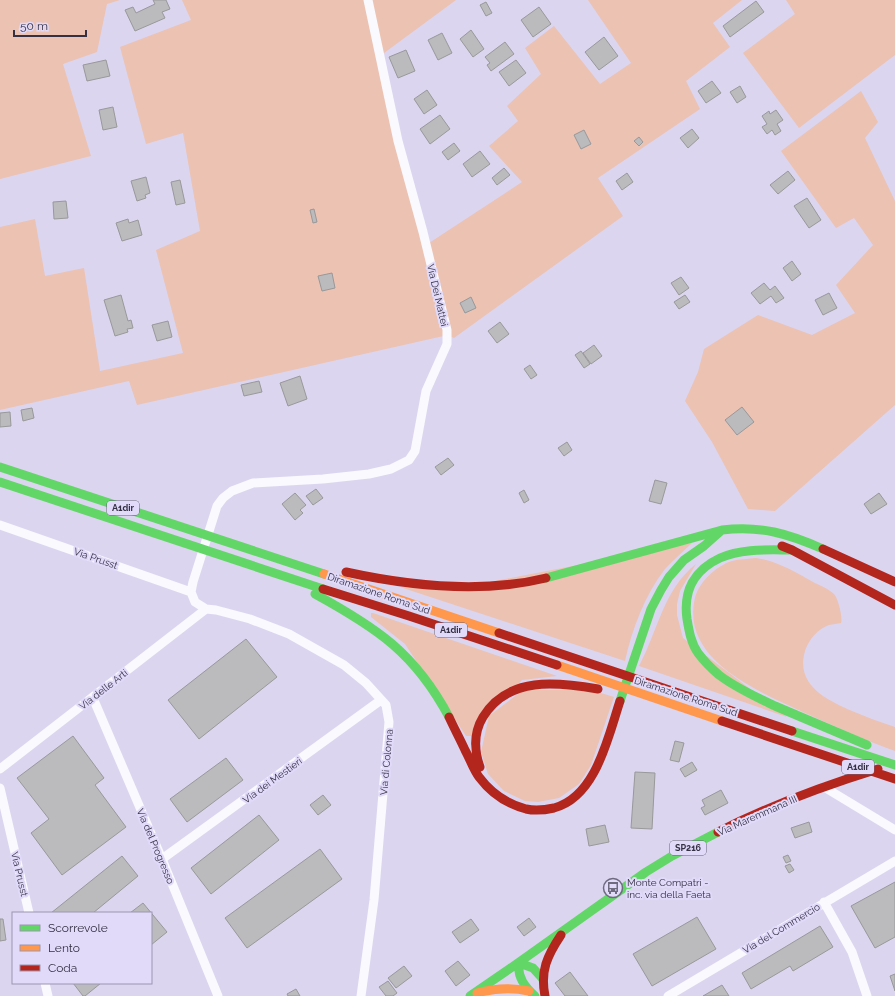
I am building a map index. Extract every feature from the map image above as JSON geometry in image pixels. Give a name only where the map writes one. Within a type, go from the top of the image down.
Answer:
[{"type":"main road","name":"Diramazione Roma Sud","points":[[0,467],[895,765]]},
{"type":"main road","name":"Diramazione Roma Sud","points":[[0,482],[285,577],[409,616],[615,689],[632,692],[895,779]]},
{"type":"main road","points":[[298,565],[319,566],[384,579],[412,582],[469,586],[507,584],[559,575],[722,530],[756,528],[784,533],[804,540],[895,582]]},
{"type":"main road","points":[[285,577],[298,586],[356,617],[390,642],[407,657],[428,682],[446,711],[477,774],[488,788],[514,806],[538,810],[550,809],[562,805],[578,795],[589,783],[598,765],[651,609],[665,583],[678,566],[722,530]]},
{"type":"main road","points":[[762,540],[779,544],[792,550],[895,605]]},
{"type":"main road","points":[[704,546],[725,541]]},
{"type":"main road","points":[[792,550],[766,550],[732,553],[712,562],[702,570],[692,583],[686,598],[687,621],[693,643],[702,658],[710,667],[743,690],[780,708],[872,747],[886,754],[895,761]]},
{"type":"main road","points":[[488,788],[477,758],[476,740],[479,725],[483,716],[500,697],[524,686],[552,683],[615,689]]},
{"type":"main road","name":"Via Maremmana III","points":[[473,994],[646,872],[730,826],[767,809],[824,787],[895,765]]},
{"type":"main road","points":[[545,996],[543,979],[544,966],[549,953],[564,931]]},
{"type":"main road","points":[[532,993],[520,976],[518,969],[519,963],[533,968],[543,979]]},
{"type":"main road","points":[[473,994],[504,988],[518,988],[532,993]]},
{"type":"street","name":"Via Dei Mattei","points":[[191,592],[195,574],[217,506],[223,498],[232,491],[253,483],[323,479],[369,474],[390,469],[409,460],[415,451],[426,391],[448,344],[447,330],[423,232],[398,141],[368,0]]},
{"type":"street","name":"Via Prusst","points":[[0,525],[191,592]]},
{"type":"street","points":[[191,592],[195,602],[206,609]]},
{"type":"street","name":"Via delle Arti","points":[[0,769],[206,609]]},
{"type":"street","name":"Via di Colonna","points":[[206,609],[216,610],[250,619],[289,634],[344,665],[366,683],[386,705],[389,722],[374,900],[361,996]]},
{"type":"street","name":"Via del Progresso","points":[[93,698],[162,859],[218,996]]},
{"type":"street","name":"Via dei Mestieri","points":[[162,859],[381,700]]},
{"type":"street","points":[[824,787],[895,830]]},
{"type":"street","name":"Via Prusst","points":[[0,788],[29,912]]},
{"type":"street","name":"Via del Commercio","points":[[668,996],[895,861]]},
{"type":"street","points":[[824,902],[852,952],[867,996]]},
{"type":"street","points":[[45,984],[48,996]]},
{"type":"shaded area","points":[[0,0],[120,0],[107,4],[97,52],[63,64],[91,156],[0,179]]},
{"type":"shaded area","points":[[182,0],[456,0],[380,56],[426,245],[522,182],[489,146],[518,121],[507,106],[541,74],[525,48],[554,26],[600,84],[631,63],[588,0],[742,0],[713,23],[730,47],[686,81],[700,109],[598,178],[623,216],[454,338],[448,335],[137,405],[129,381],[0,410],[0,227],[35,219],[45,276],[84,268],[100,371],[183,353],[156,250],[200,231],[183,133],[146,144],[120,47],[191,20]]},
{"type":"shaded area","points":[[786,0],[895,0],[895,55],[799,128],[743,53],[795,14]]},
{"type":"shaded area","points":[[861,91],[878,122],[865,138],[895,201],[895,405],[775,511],[748,509],[712,442],[685,401],[698,372],[704,349],[758,315],[812,335],[855,313],[836,285],[873,245],[854,218],[836,228],[781,151]]},
{"type":"shaded area","points":[[692,543],[671,562],[651,590],[635,625],[625,661],[400,587],[453,589]]},
{"type":"shaded area","points":[[741,559],[764,559],[786,567],[834,594],[840,608],[841,623],[825,627],[811,639],[805,651],[803,663],[805,673],[815,690],[833,702],[842,707],[895,727],[895,751],[850,733],[767,695],[728,671],[712,657],[700,640],[694,620],[695,598],[697,592],[709,575],[726,563]]},
{"type":"shaded area","points":[[696,564],[680,591],[677,604],[677,615],[683,638],[787,717],[639,666],[646,653],[668,598],[685,574]]},
{"type":"shaded area","points":[[371,613],[557,676],[522,680],[471,736],[466,736],[405,644],[371,617]]},
{"type":"shaded area","points":[[523,690],[591,690],[614,697],[591,765],[579,784],[559,798],[538,802],[525,801],[504,791],[488,774],[481,752],[489,716]]},
{"type":"building","points":[[153,0],[166,0],[170,9],[162,12],[165,18],[135,31],[125,10],[133,7],[136,13],[155,4]]},
{"type":"building","points":[[756,1],[764,12],[730,37],[723,26]]},
{"type":"building","points":[[486,2],[492,13],[486,16],[480,5]]},
{"type":"building","points":[[539,7],[551,24],[533,37],[521,20]]},
{"type":"building","points":[[471,30],[484,49],[473,57],[460,39]]},
{"type":"building","points":[[442,33],[452,53],[438,60],[428,40]]},
{"type":"building","points":[[604,37],[618,56],[599,70],[585,52]]},
{"type":"building","points":[[505,42],[514,54],[491,71],[487,65],[490,63],[485,57]]},
{"type":"building","points":[[406,50],[415,71],[398,78],[389,57]]},
{"type":"building","points":[[106,60],[110,76],[87,81],[83,65]]},
{"type":"building","points":[[516,60],[526,73],[509,86],[499,72]]},
{"type":"building","points":[[712,81],[721,93],[706,103],[698,91]]},
{"type":"building","points":[[740,86],[746,97],[737,103],[730,92]]},
{"type":"building","points":[[427,90],[437,105],[424,114],[414,99]]},
{"type":"building","points":[[113,107],[117,127],[103,130],[99,110]]},
{"type":"building","points":[[776,110],[783,120],[777,124],[781,131],[775,135],[772,130],[767,134],[762,127],[767,124],[762,116],[769,111],[770,114]]},
{"type":"building","points":[[440,115],[450,129],[430,144],[420,129]]},
{"type":"building","points":[[692,129],[699,138],[688,148],[680,138]]},
{"type":"building","points":[[584,130],[591,144],[581,149],[574,135]]},
{"type":"building","points":[[639,137],[643,142],[639,146],[634,141]]},
{"type":"building","points":[[454,143],[460,151],[448,160],[442,152]]},
{"type":"building","points":[[480,151],[490,164],[472,177],[463,164]]},
{"type":"building","points":[[504,168],[510,175],[497,185],[492,178]]},
{"type":"building","points":[[788,171],[795,180],[778,194],[770,185]]},
{"type":"building","points":[[627,173],[633,182],[622,190],[616,181]]},
{"type":"building","points":[[146,177],[150,193],[145,195],[146,198],[137,201],[131,181]]},
{"type":"building","points":[[180,180],[185,203],[176,205],[171,182]]},
{"type":"building","points":[[807,198],[821,220],[809,228],[794,206]]},
{"type":"building","points":[[66,201],[68,218],[54,219],[53,202]]},
{"type":"building","points":[[314,209],[317,222],[313,223],[310,210]]},
{"type":"building","points":[[128,219],[129,223],[138,220],[142,235],[122,241],[116,223]]},
{"type":"building","points":[[792,261],[801,274],[792,281],[783,268]]},
{"type":"building","points":[[332,273],[335,288],[322,291],[318,276]]},
{"type":"building","points":[[681,277],[689,288],[679,295],[671,283]]},
{"type":"building","points":[[764,283],[770,290],[775,286],[784,298],[776,303],[771,296],[760,304],[751,293]]},
{"type":"building","points":[[829,293],[837,308],[823,315],[815,300]]},
{"type":"building","points":[[121,295],[128,321],[131,320],[133,328],[127,329],[128,332],[115,336],[104,300]]},
{"type":"building","points":[[685,295],[690,302],[679,309],[674,302]]},
{"type":"building","points":[[471,297],[476,308],[465,313],[460,303]]},
{"type":"building","points":[[168,321],[172,337],[157,341],[152,325]]},
{"type":"building","points":[[500,322],[509,334],[497,343],[488,331]]},
{"type":"building","points":[[594,345],[602,356],[591,364],[583,353]]},
{"type":"building","points":[[581,351],[590,364],[584,368],[575,355]]},
{"type":"building","points":[[530,365],[537,375],[531,379],[524,369]]},
{"type":"building","points":[[300,376],[307,399],[288,406],[280,383]]},
{"type":"building","points":[[259,381],[262,392],[244,396],[241,385]]},
{"type":"building","points":[[742,407],[754,422],[737,435],[725,420]]},
{"type":"building","points":[[32,408],[34,418],[23,421],[21,410]]},
{"type":"building","points":[[10,412],[11,426],[0,427],[0,413]]},
{"type":"building","points":[[567,442],[572,450],[564,456],[558,448]]},
{"type":"building","points":[[448,458],[454,465],[441,475],[435,467]]},
{"type":"building","points":[[655,480],[667,483],[661,504],[649,501]]},
{"type":"building","points":[[316,489],[323,498],[313,505],[306,496]]},
{"type":"building","points":[[524,490],[529,500],[524,503],[519,493]]},
{"type":"building","points":[[295,493],[306,505],[300,510],[303,513],[295,520],[282,504]]},
{"type":"building","points":[[879,493],[887,504],[871,514],[864,504]]},
{"type":"building","points":[[246,639],[277,677],[199,739],[168,700]]},
{"type":"building","points":[[73,736],[104,778],[95,785],[126,827],[62,875],[31,833],[49,819],[17,778]]},
{"type":"building","points":[[675,741],[684,743],[679,762],[670,760]]},
{"type":"building","points":[[226,758],[243,780],[187,822],[170,799]]},
{"type":"building","points":[[692,762],[697,770],[685,777],[680,769]]},
{"type":"building","points":[[635,772],[655,773],[652,829],[631,828]]},
{"type":"building","points":[[721,790],[728,803],[705,815],[701,808],[705,806],[702,800]]},
{"type":"building","points":[[323,795],[331,805],[318,815],[310,805]]},
{"type":"building","points":[[259,815],[279,840],[211,894],[191,868]]},
{"type":"building","points":[[809,822],[812,832],[795,838],[791,828]]},
{"type":"building","points":[[605,825],[609,842],[589,846],[586,829]]},
{"type":"building","points":[[320,849],[342,879],[247,948],[225,918]]},
{"type":"building","points":[[788,855],[791,861],[786,863],[783,857]]},
{"type":"building","points":[[122,856],[138,876],[94,912],[52,912]]},
{"type":"building","points":[[790,864],[794,870],[789,873],[785,866]]},
{"type":"building","points":[[895,882],[895,937],[875,948],[851,906]]},
{"type":"building","points":[[143,903],[150,912],[131,912]]},
{"type":"building","points":[[152,914],[167,932],[152,944]]},
{"type":"building","points":[[697,917],[716,949],[652,986],[633,954]]},
{"type":"building","points":[[529,918],[536,927],[524,936],[517,927]]},
{"type":"building","points":[[0,919],[3,919],[6,940],[0,941]]},
{"type":"building","points":[[471,919],[479,930],[460,943],[452,932]]},
{"type":"building","points":[[820,926],[833,947],[793,971],[790,966],[751,989],[742,973]]},
{"type":"building","points":[[458,961],[470,975],[456,986],[445,971]]},
{"type":"building","points":[[404,966],[412,976],[396,988],[388,978]]},
{"type":"building","points":[[570,972],[588,996],[565,996],[555,983]]},
{"type":"building","points":[[895,974],[895,991],[890,976]]},
{"type":"building","points":[[388,981],[397,993],[393,996],[386,996],[379,987]]},
{"type":"building","points":[[74,984],[100,984],[85,996],[83,996]]},
{"type":"building","points":[[722,985],[729,996],[703,996]]},
{"type":"building","points":[[296,989],[300,996],[288,996],[287,994]]},
{"type":"traffic: fast","points":[[0,467],[324,574]]},
{"type":"traffic: fast","points":[[0,482],[323,589]]},
{"type":"traffic: fast","points":[[546,578],[722,530],[749,529],[774,532],[798,539],[823,549]]},
{"type":"traffic: fast","points":[[620,701],[651,609],[661,590],[669,577],[684,560],[704,546],[722,530]]},
{"type":"traffic: fast","points":[[792,550],[746,551],[720,558],[703,569],[692,582],[687,599],[687,619],[692,641],[698,653],[705,662],[719,675],[732,684],[775,706],[867,745]]},
{"type":"traffic: fast","points":[[315,594],[376,631],[392,644],[408,659],[422,676],[436,695],[449,717]]},
{"type":"traffic: fast","points":[[792,731],[895,765]]},
{"type":"traffic: fast","points":[[470,996],[646,872],[672,856],[718,832]]},
{"type":"traffic: fast","points":[[535,996],[522,981],[519,973],[519,963],[533,968],[543,979]]},
{"type":"traffic: slow","points":[[324,574],[499,633]]},
{"type":"traffic: slow","points":[[557,665],[722,721]]},
{"type":"traffic: slow","points":[[477,993],[503,989],[529,991]]},
{"type":"traffic: jam","points":[[782,546],[895,605]]},
{"type":"traffic: jam","points":[[823,549],[895,582]]},
{"type":"traffic: jam","points":[[346,572],[395,581],[471,587],[496,586],[546,578]]},
{"type":"traffic: jam","points":[[323,589],[557,665]]},
{"type":"traffic: jam","points":[[499,633],[792,731]]},
{"type":"traffic: jam","points":[[480,767],[476,748],[480,723],[493,704],[506,694],[520,688],[550,684],[598,689]]},
{"type":"traffic: jam","points":[[449,717],[475,771],[494,793],[519,807],[529,810],[544,810],[554,808],[568,802],[580,792],[590,779],[605,748],[620,701]]},
{"type":"traffic: jam","points":[[722,721],[895,779]]},
{"type":"traffic: jam","points":[[718,832],[796,797],[878,769]]},
{"type":"traffic: jam","points":[[545,996],[543,979],[544,971],[548,957],[561,935]]},
{"type":"place","name":"Monte Compatri - inc. via della Faeta","points":[[613,888]]}]
